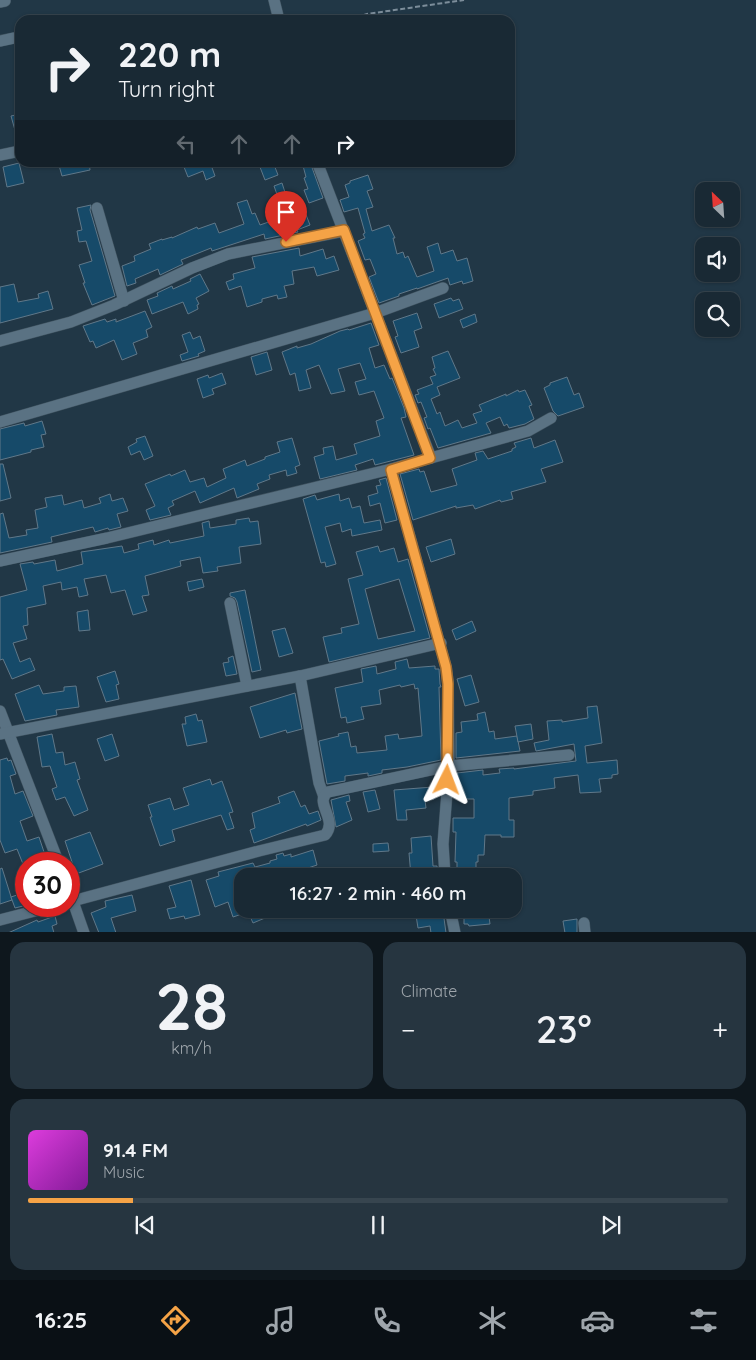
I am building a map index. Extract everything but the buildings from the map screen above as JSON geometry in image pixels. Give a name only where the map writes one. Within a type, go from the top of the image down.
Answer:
[{"type":"street","points":[[274,0],[278,15]]},
{"type":"street","points":[[0,41],[14,38]]},
{"type":"street","points":[[0,155],[15,152]]},
{"type":"street","points":[[319,167],[430,458]]},
{"type":"street","points":[[97,208],[124,301]]},
{"type":"street","points":[[0,341],[71,322],[124,301],[192,268],[228,254],[344,230]]},
{"type":"street","points":[[0,422],[375,313],[443,288]]},
{"type":"street","points":[[0,561],[107,538],[391,470],[528,431],[552,418]]},
{"type":"street","points":[[391,470],[441,643],[448,684],[449,766],[443,844],[444,868]]},
{"type":"street","points":[[230,603],[247,686]]},
{"type":"street","points":[[4,734],[300,676],[441,643]]},
{"type":"street","points":[[80,900],[325,835],[331,825],[319,783],[300,676]]},
{"type":"street","points":[[0,711],[4,734],[54,852]]},
{"type":"street","points":[[324,797],[328,792],[449,766],[569,755]]},
{"type":"street","points":[[0,920],[15,916]]},
{"type":"street","points":[[78,917],[84,932]]},
{"type":"street","points":[[452,918],[455,932]]},
{"type":"path","points":[[364,15],[464,0]]},
{"type":"route","points":[[286,242],[344,230],[430,458],[391,470],[441,643],[446,667],[449,766],[447,780]]}]
